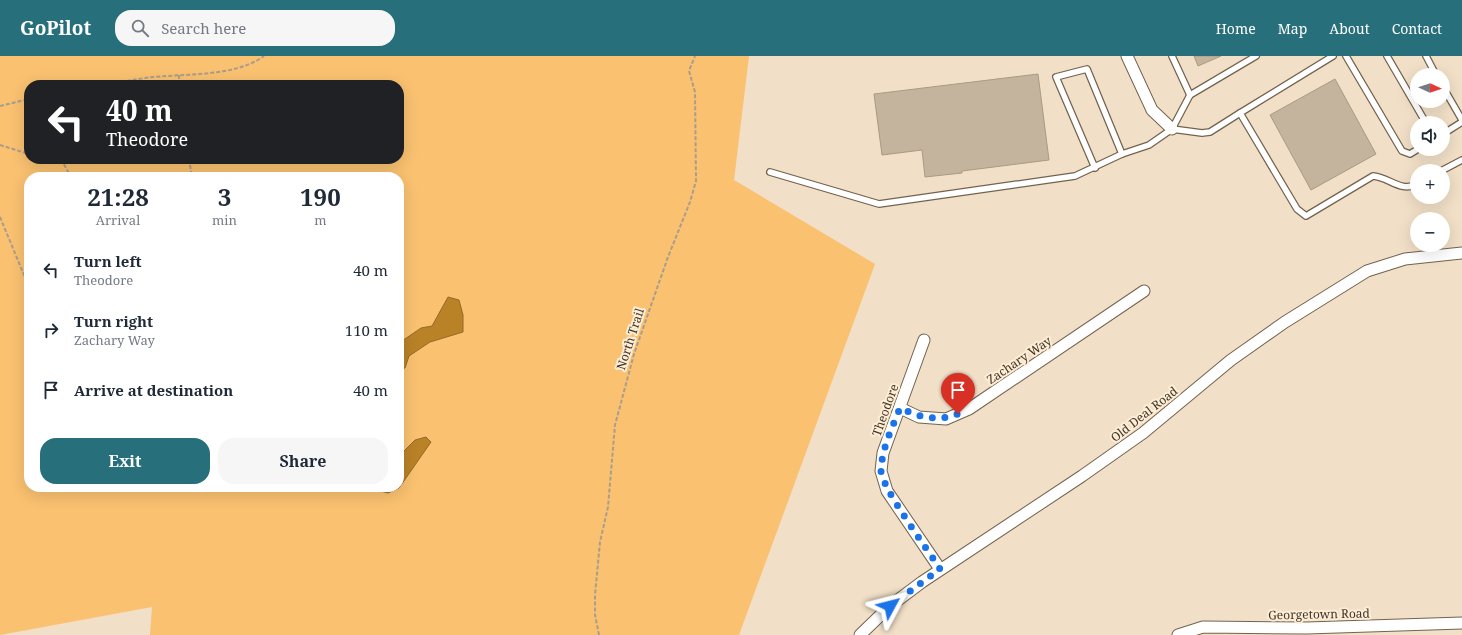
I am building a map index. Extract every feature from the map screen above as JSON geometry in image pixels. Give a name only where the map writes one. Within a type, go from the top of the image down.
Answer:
[{"type":"street","points":[[1127,56],[1152,110],[1172,129]]},
{"type":"street","name":"Old Deal Road","points":[[860,635],[890,606],[940,569],[1082,476],[1143,433],[1231,360],[1285,322],[1354,279],[1386,264],[1405,259],[1462,253]]},
{"type":"street","name":"Zachary Way","points":[[900,408],[919,416],[946,419],[969,409],[1144,291]]},
{"type":"street","name":"Theodore","points":[[924,340],[883,452],[881,471],[887,491],[940,569]]},
{"type":"street","name":"Georgetown Road","points":[[1178,635],[1203,627],[1307,631],[1462,623]]},
{"type":"lane","points":[[1172,56],[1190,95]]},
{"type":"lane","points":[[770,172],[879,204],[1075,176],[1095,168],[1122,154],[1149,145],[1172,129],[1190,95],[1256,56]]},
{"type":"lane","points":[[1172,129],[1202,133],[1210,132],[1333,56]]},
{"type":"lane","points":[[1346,56],[1402,151],[1410,154]]},
{"type":"lane","points":[[1387,56],[1422,116]]},
{"type":"lane","points":[[1426,56],[1432,68]]},
{"type":"lane","points":[[1095,168],[1056,77],[1086,69],[1122,154]]},
{"type":"lane","points":[[1450,100],[1462,121],[1450,129]]},
{"type":"lane","points":[[1240,113],[1297,210],[1306,216],[1373,176],[1380,176],[1403,187],[1410,186]]},
{"type":"lane","points":[[1450,166],[1462,160]]},
{"type":"path","points":[[133,80],[234,69],[256,62],[264,56]]},
{"type":"path","name":"North Trail","points":[[599,635],[595,615],[595,595],[600,542],[608,507],[615,425],[634,354],[668,257],[690,202],[696,181],[695,92],[689,71],[695,56]]},
{"type":"path","points":[[179,75],[179,80]]},
{"type":"path","points":[[0,106],[24,100]]},
{"type":"path","points":[[0,145],[24,152]]},
{"type":"path","points":[[0,217],[24,275]]},
{"type":"shaded area","points":[[0,56],[749,56],[734,180],[875,264],[739,635],[150,635],[152,607],[0,635]]},
{"type":"shaded area","points":[[448,297],[459,300],[463,315],[463,332],[430,342],[409,356],[404,368],[404,340],[421,328],[432,326]]},
{"type":"shaded area","points":[[426,437],[431,442],[404,481],[404,451],[415,440]]},
{"type":"building","points":[[1194,56],[1221,56],[1198,66]]},
{"type":"building","points":[[1038,74],[1049,160],[925,177],[922,150],[882,155],[874,94]]},
{"type":"building","points":[[1335,79],[1376,154],[1311,190],[1270,115]]},
{"type":"route","points":[[890,606],[940,569],[887,491],[881,471],[883,452],[900,408],[919,416],[946,419],[958,414]]}]
